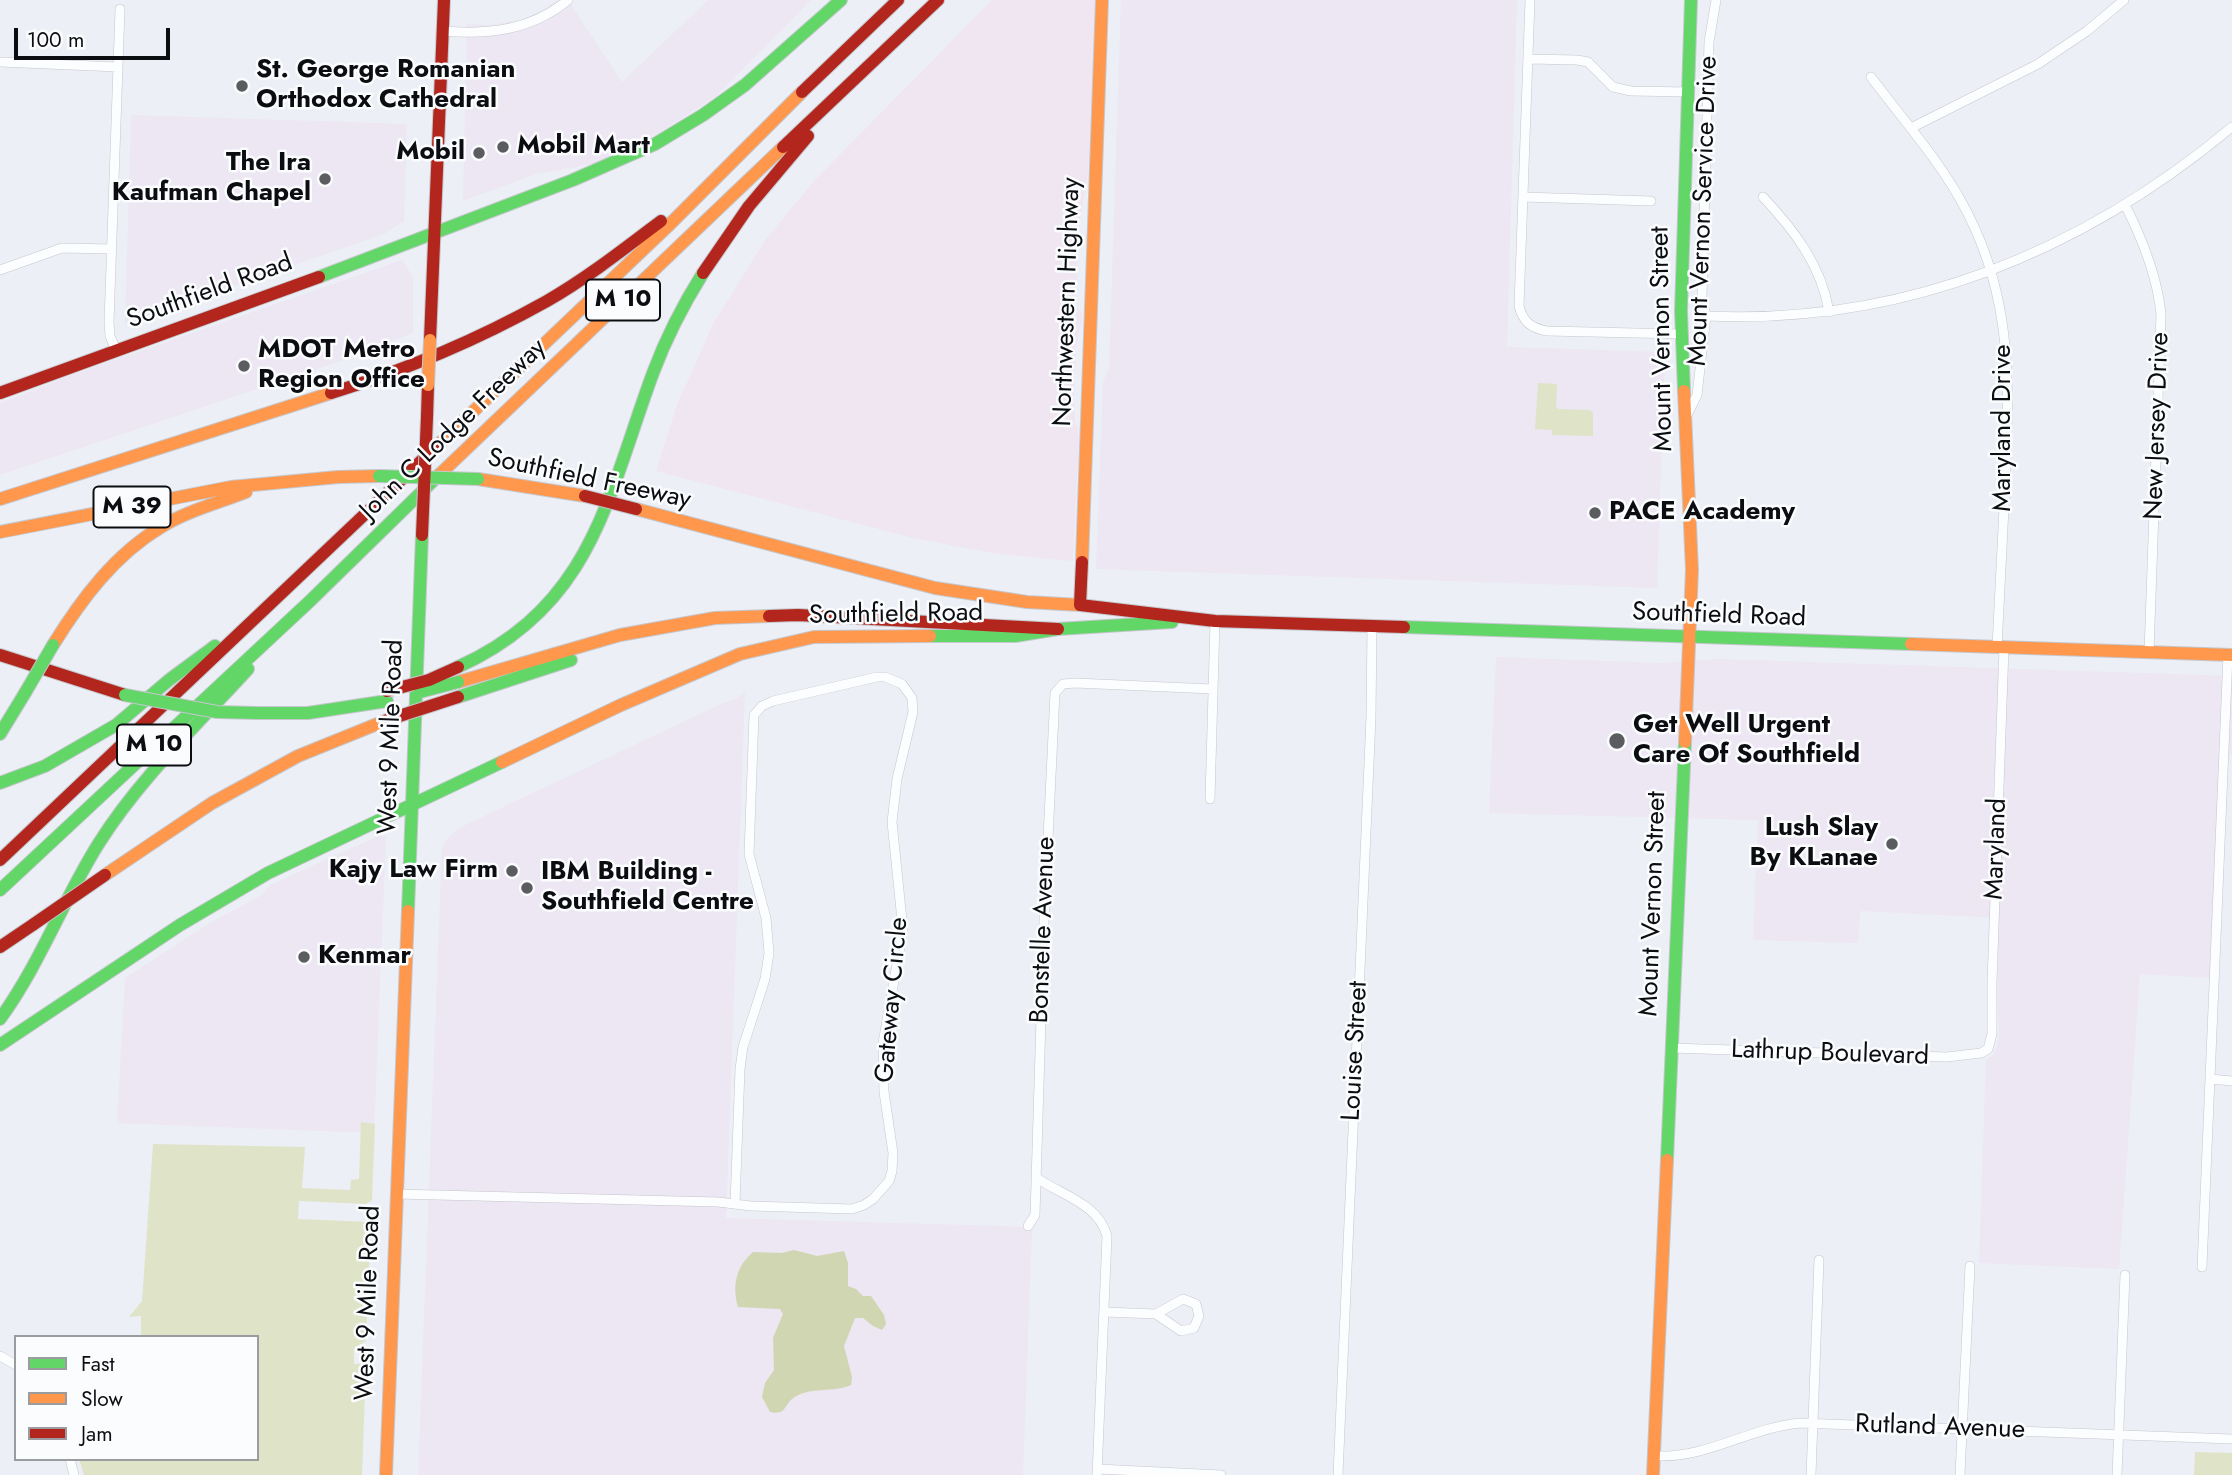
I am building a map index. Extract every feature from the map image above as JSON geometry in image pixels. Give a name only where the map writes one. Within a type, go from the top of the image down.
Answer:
[{"type":"main road","name":"West 9 Mile Road","points":[[386,1475],[444,0]]},
{"type":"main road","points":[[435,234],[614,164],[681,129],[765,70],[841,0]]},
{"type":"main road","name":"John C Lodge Freeway","points":[[0,860],[271,606],[667,227],[791,102],[898,0]]},
{"type":"main road","name":"John C Lodge Freeway","points":[[0,890],[310,601],[937,0]]},
{"type":"main road","points":[[387,696],[491,652],[545,607],[573,574],[599,523],[664,345],[703,271],[728,232],[797,147],[949,0]]},
{"type":"main road","name":"Northwestern Highway","points":[[1080,605],[1102,0]]},
{"type":"main road","name":"Mount Vernon Street","points":[[1653,1475],[1692,550],[1681,334],[1691,0]]},
{"type":"main road","points":[[0,499],[391,373],[463,344],[516,318],[598,268],[662,220],[791,102]]},
{"type":"main road","name":"Southfield Road","points":[[0,393],[435,234]]},
{"type":"main road","name":"Southfield Freeway","points":[[0,532],[231,487],[338,477],[430,476],[511,483],[585,496],[935,588],[1027,603],[1080,605]]},
{"type":"main road","points":[[0,734],[87,594],[129,551],[161,527],[207,505],[265,485]]},
{"type":"main road","points":[[0,1019],[28,975],[77,879],[126,804],[310,601]]},
{"type":"main road","name":"Southfield Road","points":[[1080,605],[1209,621]]},
{"type":"main road","points":[[0,783],[45,766],[116,725],[169,680],[271,606]]},
{"type":"main road","points":[[0,655],[125,695],[217,712],[307,713],[458,682],[620,635],[715,618],[768,615],[1058,629]]},
{"type":"main road","name":"Southfield Road","points":[[0,1045],[226,896],[279,867],[653,691],[754,649],[814,637],[1015,636],[1058,629],[1209,621],[2230,655]]},
{"type":"main road","points":[[0,947],[212,803],[318,747],[387,720],[621,643],[645,631]]},
{"type":"street","points":[[443,31],[465,33],[512,29],[536,20],[568,0]]},
{"type":"street","points":[[1530,0],[1519,306],[1526,322],[1532,328],[1547,331],[1681,334]]},
{"type":"street","name":"Mount Vernon Service Drive","points":[[1685,420],[1697,395],[1706,316],[1702,297],[1708,57],[1716,0]]},
{"type":"street","points":[[1911,128],[2038,64],[2087,31],[2124,0]]},
{"type":"street","points":[[116,350],[109,330],[120,9]]},
{"type":"street","points":[[1528,59],[1587,62],[1613,87],[1631,91],[1689,92]]},
{"type":"street","points":[[0,62],[118,66]]},
{"type":"street","name":"Maryland Drive","points":[[1871,77],[1911,128],[1962,202],[1990,271],[2003,321],[2008,390],[2001,648]]},
{"type":"street","points":[[1706,316],[1760,317],[1829,312],[1920,294],[1990,271],[2068,236],[2125,205],[2183,166],[2232,127]]},
{"type":"street","points":[[1523,197],[1651,201]]},
{"type":"street","points":[[1763,197],[1784,219],[1812,261],[1826,293],[1829,312]]},
{"type":"street","name":"New Jersey Drive","points":[[2125,205],[2142,239],[2151,266],[2161,314],[2149,653]]},
{"type":"street","points":[[0,270],[62,248],[112,250]]},
{"type":"street","points":[[1209,621],[1213,689],[1210,799]]},
{"type":"street","name":"Louise Street","points":[[1338,1475],[1371,717],[1372,626]]},
{"type":"street","name":"Maryland","points":[[1988,1049],[1992,1034],[2001,648]]},
{"type":"street","points":[[2202,1267],[2230,655]]},
{"type":"street","name":"Gateway Circle","points":[[396,1194],[852,1209],[873,1199],[891,1175],[892,1153],[882,1063],[885,1026],[903,930],[892,822],[897,779],[913,705],[902,684],[885,677],[865,679],[773,701],[762,706],[754,715],[749,854],[766,918],[769,953],[765,979],[745,1040],[740,1069],[735,1204]]},
{"type":"street","name":"Bonstelle Avenue","points":[[1028,1226],[1035,1215],[1037,1178],[1052,702],[1058,688],[1063,684],[1075,683],[1213,689]]},
{"type":"street","name":"Lathrup Boulevard","points":[[1671,1048],[1947,1057],[1981,1053],[1988,1049]]},
{"type":"street","points":[[2210,1079],[2232,1081]]},
{"type":"street","points":[[1037,1178],[1091,1210],[1105,1228],[1108,1247],[1097,1472],[1221,1475]]},
{"type":"street","points":[[1811,1475],[1819,1260]]},
{"type":"street","points":[[1960,1475],[1970,1266]]},
{"type":"street","points":[[2117,1475],[2125,1275]]},
{"type":"street","points":[[1105,1312],[1156,1314],[1181,1331],[1194,1328],[1199,1316],[1196,1304],[1183,1299],[1175,1301],[1156,1314]]},
{"type":"street","name":"Rutland Avenue","points":[[1654,1457],[1685,1456],[1706,1451],[1760,1430],[1787,1424],[1812,1423],[2232,1439]]},
{"type":"shaded area","points":[[557,0],[568,0],[622,82],[708,0],[811,0],[716,96],[659,133],[598,163],[536,174],[463,201],[467,24],[491,25],[521,20]]},
{"type":"shaded area","points":[[992,0],[1098,0],[1088,175],[1079,225],[1076,305],[1082,319],[1076,346],[1074,397],[1079,441],[1073,561],[992,553],[913,538],[656,471],[677,405],[714,322],[766,239],[814,181]]},
{"type":"shaded area","points":[[1121,0],[1517,0],[1507,347],[1665,352],[1657,588],[1096,569],[1103,383],[1109,368]]},
{"type":"shaded area","points":[[131,115],[407,124],[404,221],[384,234],[125,324]]},
{"type":"shaded area","points":[[402,260],[413,277],[413,333],[341,361],[0,475],[0,403],[66,377]]},
{"type":"shaded area","points":[[1496,657],[1663,663],[1718,659],[2232,676],[2232,755],[2220,755],[2210,978],[2140,974],[2119,1269],[1979,1263],[1986,1060],[1994,1055],[1999,1038],[1999,918],[1860,911],[1858,943],[1753,940],[1758,820],[1489,813]]},
{"type":"shaded area","points":[[745,691],[726,1218],[1032,1227],[1023,1475],[418,1475],[442,848],[459,828],[736,699]]},
{"type":"shaded area","points":[[378,836],[386,836],[374,1133],[117,1123],[125,978],[208,924],[262,895],[270,885]]},
{"type":"green space","points":[[1538,383],[1557,384],[1556,407],[1559,409],[1590,410],[1593,413],[1593,436],[1552,435],[1552,430],[1535,429]]},
{"type":"green space","points":[[361,1122],[375,1124],[372,1200],[366,1204],[299,1201],[298,1219],[371,1222],[366,1341],[354,1348],[354,1364],[366,1364],[362,1475],[84,1475],[80,1461],[259,1461],[259,1335],[141,1335],[141,1316],[129,1317],[142,1301],[153,1144],[305,1147],[302,1188],[350,1190],[351,1180],[359,1179]]},
{"type":"green space","points":[[794,1250],[817,1256],[844,1251],[848,1263],[848,1286],[863,1296],[871,1296],[884,1315],[886,1324],[882,1330],[863,1318],[855,1318],[844,1346],[852,1377],[851,1385],[806,1392],[792,1399],[782,1411],[775,1413],[770,1412],[762,1397],[765,1383],[774,1370],[773,1338],[783,1314],[780,1309],[738,1307],[735,1291],[739,1270],[753,1252],[782,1253]]},
{"type":"green space","points":[[2195,1452],[2232,1453],[2232,1475],[2194,1475]]},
{"type":"traffic: fast","points":[[319,277],[573,180],[655,144],[745,85],[841,0]]},
{"type":"traffic: fast","points":[[1684,391],[1681,311],[1691,0]]},
{"type":"traffic: fast","points":[[458,667],[503,642],[539,613],[567,580],[589,544],[607,504],[663,347],[703,273]]},
{"type":"traffic: fast","points":[[0,890],[310,601],[440,474]]},
{"type":"traffic: fast","points":[[379,476],[478,479]]},
{"type":"traffic: fast","points":[[408,911],[422,535]]},
{"type":"traffic: fast","points":[[930,636],[1015,636],[1058,629],[1172,622]]},
{"type":"traffic: fast","points":[[1404,627],[1911,644]]},
{"type":"traffic: fast","points":[[25,693],[53,645]]},
{"type":"traffic: fast","points":[[0,783],[45,766],[116,725],[169,680],[215,646]]},
{"type":"traffic: fast","points":[[458,697],[571,660]]},
{"type":"traffic: fast","points":[[0,1019],[27,976],[86,865],[115,819],[170,753],[248,669]]},
{"type":"traffic: fast","points":[[420,692],[458,682]]},
{"type":"traffic: fast","points":[[0,734],[25,693]]},
{"type":"traffic: fast","points":[[125,695],[217,712],[257,713]]},
{"type":"traffic: fast","points":[[257,713],[308,713],[387,701]]},
{"type":"traffic: fast","points":[[1667,1160],[1685,742]]},
{"type":"traffic: fast","points":[[0,1045],[180,925],[268,873],[502,762]]},
{"type":"traffic: slow","points":[[1082,562],[1102,0]]},
{"type":"traffic: slow","points":[[440,443],[667,227],[802,92]]},
{"type":"traffic: slow","points":[[440,474],[783,147]]},
{"type":"traffic: slow","points":[[428,385],[430,340]]},
{"type":"traffic: slow","points":[[1684,391],[1692,570],[1685,742]]},
{"type":"traffic: slow","points":[[0,499],[331,393]]},
{"type":"traffic: slow","points":[[0,532],[231,487],[379,476]]},
{"type":"traffic: slow","points":[[478,479],[585,496]]},
{"type":"traffic: slow","points":[[53,645],[100,580],[144,538],[181,516],[246,492]]},
{"type":"traffic: slow","points":[[636,509],[935,588],[1027,602],[1080,605]]},
{"type":"traffic: slow","points":[[458,682],[620,635],[715,618],[769,616]]},
{"type":"traffic: slow","points":[[502,762],[621,705],[740,654],[814,637],[930,636]]},
{"type":"traffic: slow","points":[[1911,644],[2232,655]]},
{"type":"traffic: slow","points":[[105,875],[212,803],[298,756],[387,720]]},
{"type":"traffic: slow","points":[[386,1475],[408,911]]},
{"type":"traffic: slow","points":[[1653,1475],[1667,1160]]},
{"type":"traffic: jam","points":[[430,340],[444,0]]},
{"type":"traffic: jam","points":[[802,92],[898,0]]},
{"type":"traffic: jam","points":[[783,147],[938,0]]},
{"type":"traffic: jam","points":[[703,273],[749,206],[808,136]]},
{"type":"traffic: jam","points":[[331,393],[442,353],[521,315],[576,283],[661,221]]},
{"type":"traffic: jam","points":[[0,393],[319,277]]},
{"type":"traffic: jam","points":[[427,417],[428,385]]},
{"type":"traffic: jam","points":[[422,535],[427,417]]},
{"type":"traffic: jam","points":[[0,860],[440,443]]},
{"type":"traffic: jam","points":[[585,496],[636,509]]},
{"type":"traffic: jam","points":[[1082,562],[1080,605],[1215,621],[1404,627]]},
{"type":"traffic: jam","points":[[769,616],[798,615],[1058,629]]},
{"type":"traffic: jam","points":[[0,655],[125,695]]},
{"type":"traffic: jam","points":[[387,691],[429,680],[458,667]]},
{"type":"traffic: jam","points":[[387,720],[458,697]]},
{"type":"traffic: jam","points":[[34,924],[105,875]]},
{"type":"traffic: jam","points":[[0,947],[34,924]]},
{"type":"place","name":"St. George Romanian Orthodox Cathedral","points":[[242,86]]},
{"type":"place","name":"Mobil Mart","points":[[503,147]]},
{"type":"place","name":"Mobil","points":[[479,153]]},
{"type":"place","name":"The Ira Kaufman Chapel","points":[[325,179]]},
{"type":"place","name":"MDOT Metro Region Office","points":[[244,366]]},
{"type":"place","name":"PACE Academy","points":[[1595,513]]},
{"type":"place","name":"Get Well Urgent Care Of Southfield","points":[[1617,741]]},
{"type":"place","name":"Lush Slay By KLanae","points":[[1892,844]]},
{"type":"place","name":"Kajy Law Firm","points":[[512,871]]},
{"type":"place","name":"IBM Building - Southfield Centre","points":[[527,888]]},
{"type":"place","name":"Kenmar","points":[[304,957]]}]
